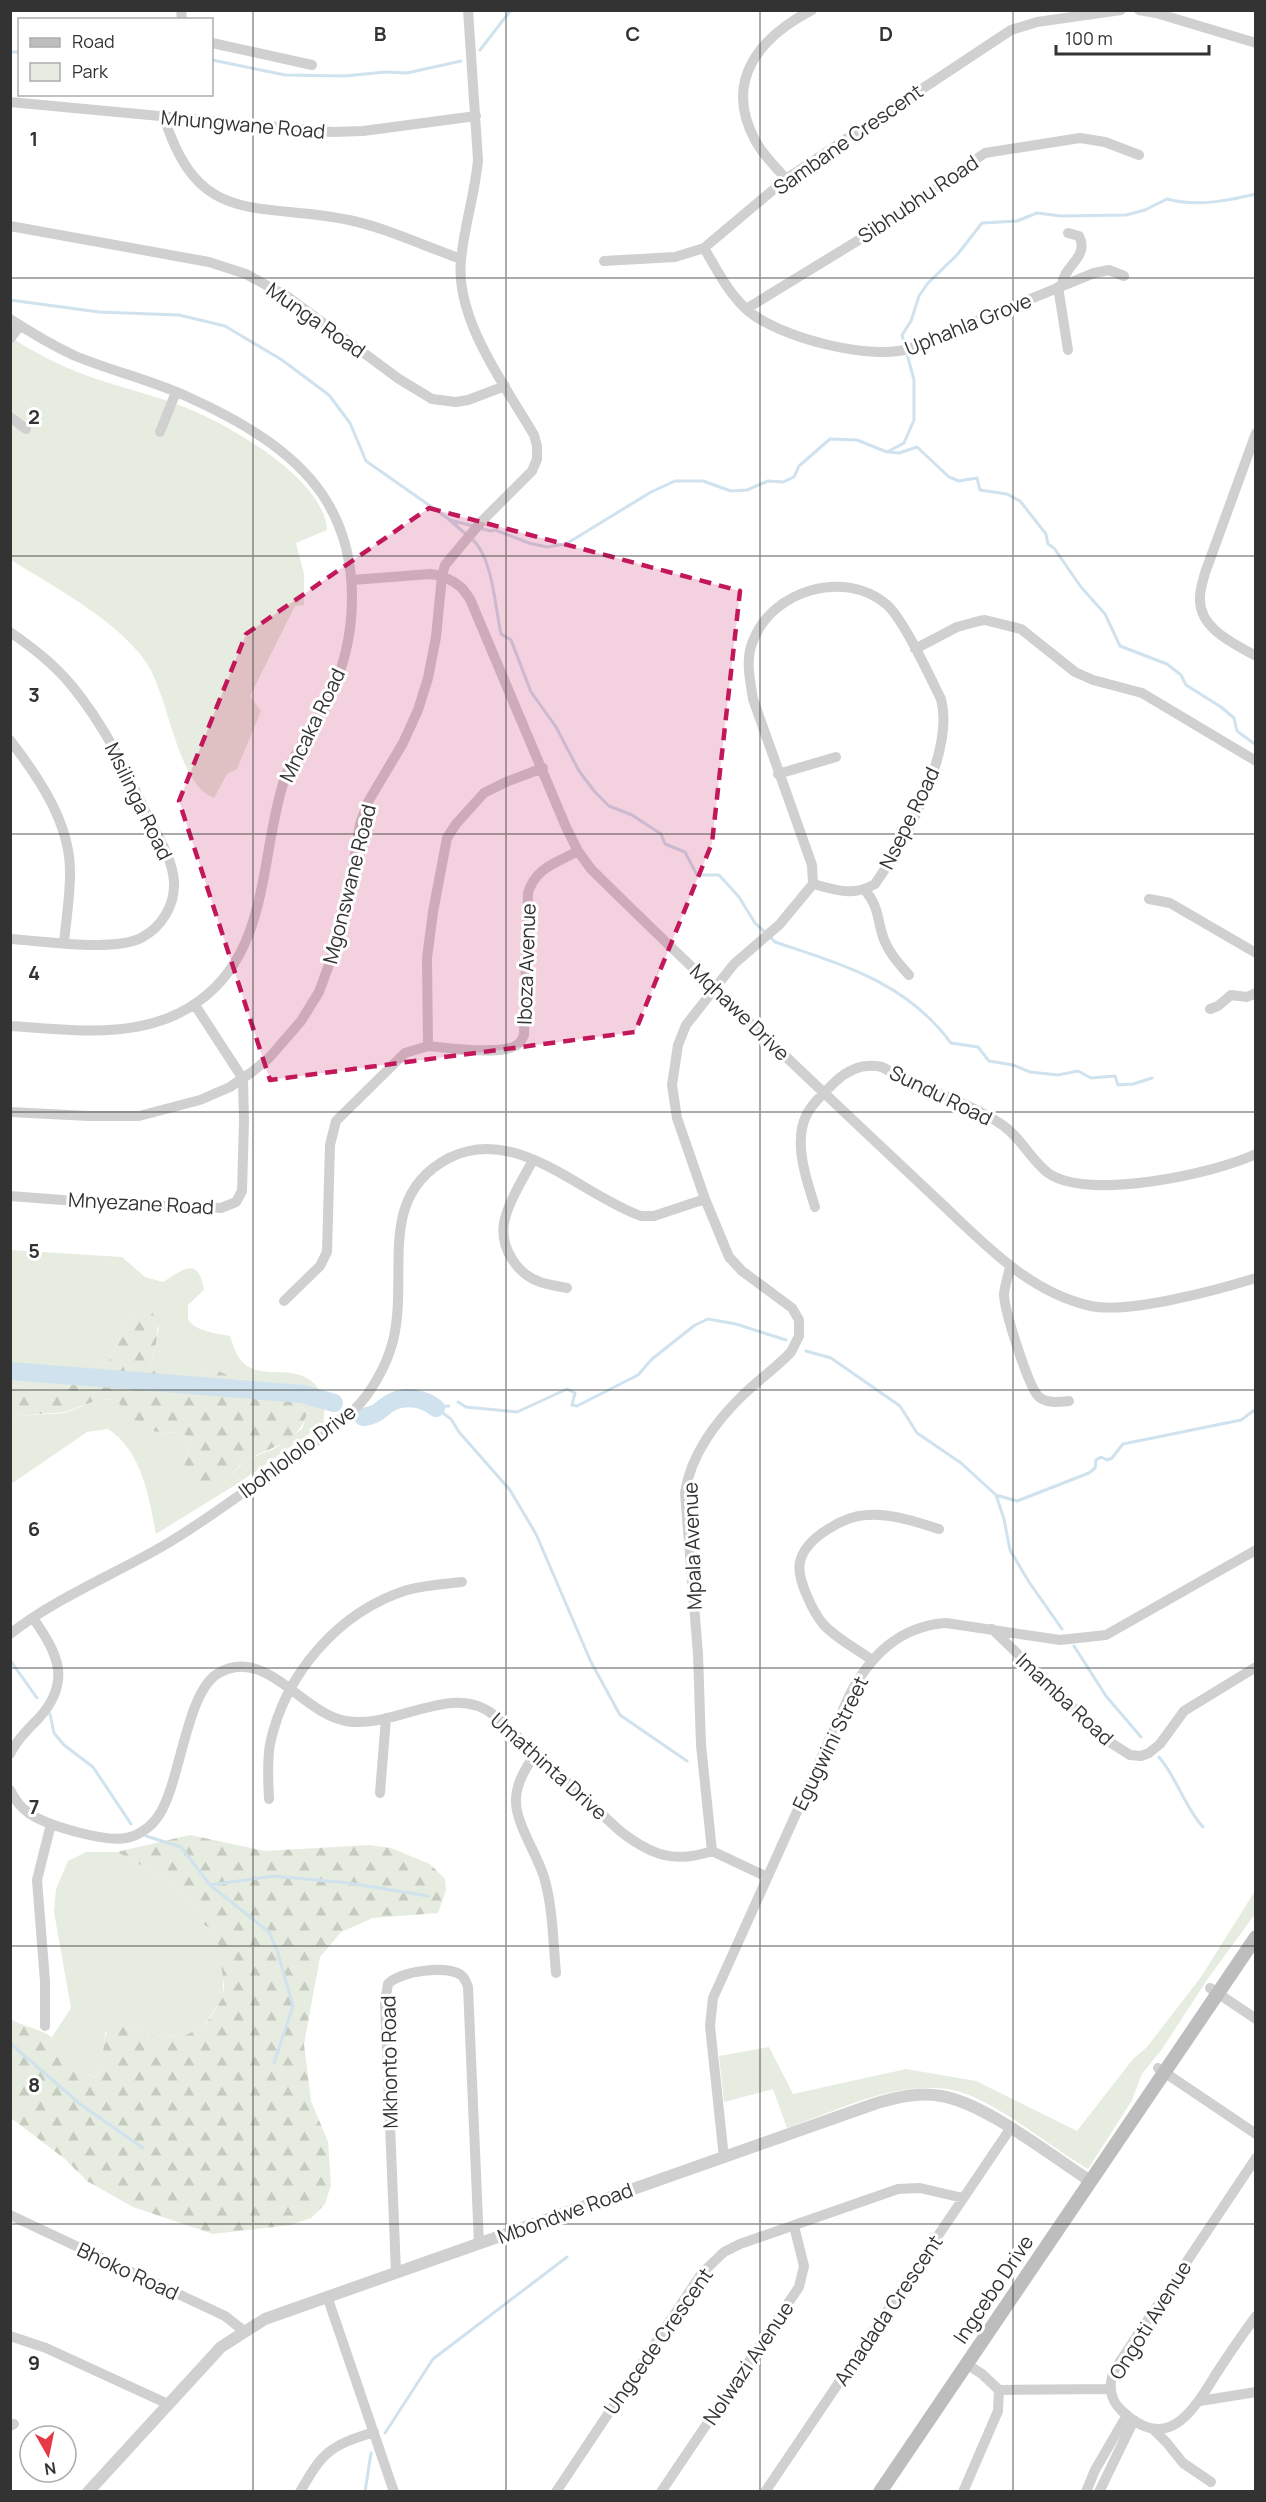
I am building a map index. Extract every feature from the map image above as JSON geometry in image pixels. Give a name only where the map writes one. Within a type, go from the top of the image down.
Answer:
[{"type":"main road","name":"Ingcebo Drive","points":[[880,2492],[965,2363],[1033,2266],[1256,1926]]},
{"type":"main road","name":"Ingcebo Drive","points":[[1213,1991],[1256,1937]]},
{"type":"street","points":[[352,580],[404,574],[442,576],[445,565],[464,541],[532,471],[537,459],[534,435],[478,337],[463,300],[460,284],[461,259],[476,185],[478,160],[468,10]]},
{"type":"street","points":[[786,179],[755,141],[744,109],[744,87],[748,72],[761,46],[783,27],[812,10]]},
{"type":"street","name":"Sambane Crescent","points":[[604,261],[675,257],[704,248],[786,179],[1011,30],[1037,22],[1092,12],[1121,10]]},
{"type":"street","points":[[1139,10],[1256,43]]},
{"type":"street","points":[[213,43],[312,65]]},
{"type":"street","name":"Mnungwane Road","points":[[10,102],[332,132],[363,131],[476,116]]},
{"type":"street","points":[[164,117],[177,154],[189,174],[209,191],[222,198],[263,211],[351,220],[461,259]]},
{"type":"street","name":"Sibhubhu Road","points":[[746,309],[867,235],[985,153],[1080,138],[1105,142],[1139,154]]},
{"type":"street","name":"Munga Road","points":[[10,226],[209,262],[238,271],[288,297],[399,379],[432,399],[456,402],[468,400],[505,386]]},
{"type":"street","points":[[1068,233],[1079,236],[1082,251],[1075,263],[1064,273],[1060,286],[1068,350]]},
{"type":"street","name":"Uphahla Grove","points":[[704,248],[722,281],[746,309],[776,329],[802,337],[878,353],[900,352],[1060,286],[1104,271],[1114,271],[1124,276]]},
{"type":"street","points":[[10,339],[15,322]]},
{"type":"street","name":"Mncaka Road","points":[[10,1026],[90,1031],[135,1027],[163,1020],[195,1005],[230,972],[249,937],[274,812],[284,780],[294,755],[337,680],[350,630],[352,580],[346,546],[336,518],[323,495],[307,474],[285,453],[225,416],[176,392],[71,354],[15,322]]},
{"type":"street","points":[[160,432],[176,392]]},
{"type":"street","points":[[10,417],[26,429]]},
{"type":"street","points":[[1256,433],[1205,573],[1200,596],[1200,606],[1221,636],[1256,656]]},
{"type":"street","name":"Mqhawe Drive","points":[[442,576],[462,588],[470,599],[578,852],[591,869],[824,1093],[1010,1267],[1056,1294],[1099,1308],[1152,1302],[1218,1289],[1256,1278]]},
{"type":"street","name":"Mgonswane Road","points":[[10,1112],[139,1116],[200,1100],[243,1079],[269,1058],[293,1032],[319,992],[341,927],[360,824],[368,802],[408,733],[428,678],[436,637],[442,576]]},
{"type":"street","name":"Nsepe Road","points":[[832,587],[854,588],[871,593],[889,606],[915,649],[941,699],[945,712],[941,747],[927,791],[875,884],[865,890],[853,892],[813,884],[812,865],[753,699],[749,674],[752,642],[757,630],[773,610],[795,596],[832,587]]},
{"type":"street","points":[[915,649],[957,627],[979,621],[985,620],[1021,629],[1075,672],[1093,680],[1142,693],[1256,761]]},
{"type":"street","name":"Msilinga Road","points":[[10,632],[45,657],[95,715],[118,754],[167,855],[173,872],[174,891],[169,909],[159,925],[143,937],[115,944],[10,939]]},
{"type":"street","points":[[10,740],[38,779],[60,823],[67,845],[70,872],[64,943]]},
{"type":"street","points":[[778,774],[836,757]]},
{"type":"street","points":[[284,1301],[320,1266],[327,1252],[330,1145],[336,1121],[405,1053],[414,1048],[428,1046],[427,958],[432,912],[447,838],[464,814],[484,793],[543,768]]},
{"type":"street","name":"Iboza Avenue","points":[[428,1046],[500,1050],[517,1046],[521,1042],[524,1035],[528,893],[536,875],[545,868],[578,852]]},
{"type":"street","points":[[715,988],[735,964],[779,925],[813,884]]},
{"type":"street","points":[[865,890],[876,906],[887,946],[909,975]]},
{"type":"street","points":[[1149,899],[1170,903],[1256,953]]},
{"type":"street","name":"Mpala Avenue","points":[[712,1851],[702,1745],[698,1654],[685,1493],[687,1480],[696,1457],[721,1420],[743,1395],[791,1352],[796,1345],[800,1329],[799,1320],[792,1308],[742,1271],[729,1257],[705,1199],[677,1118],[672,1085],[678,1045],[686,1025],[715,988]]},
{"type":"street","points":[[1210,1009],[1232,995],[1247,997],[1256,993]]},
{"type":"street","points":[[195,1005],[243,1079]]},
{"type":"street","name":"Sundu Road","points":[[815,1207],[807,1180],[802,1132],[806,1115],[842,1076],[854,1068],[872,1064],[1001,1124],[1047,1172],[1068,1182],[1109,1186],[1157,1180],[1210,1168],[1256,1154]]},
{"type":"street","name":"Mnyezane Road","points":[[10,1196],[127,1204],[221,1208],[230,1206],[236,1202],[242,1191],[243,1079]]},
{"type":"street","name":"Ibohlololo Drive","points":[[10,1634],[33,1618],[166,1544],[340,1424],[366,1396],[384,1365],[392,1345],[398,1305],[398,1229],[409,1198],[432,1169],[450,1158],[482,1149],[510,1151],[533,1160],[641,1216],[654,1216],[705,1199]]},
{"type":"street","points":[[533,1160],[504,1223],[506,1245],[517,1268],[539,1281],[567,1288]]},
{"type":"street","points":[[1010,1267],[1006,1281],[1005,1305],[1029,1378],[1042,1398],[1054,1402],[1069,1401]]},
{"type":"street","points":[[872,1660],[821,1622],[800,1578],[799,1567],[802,1554],[835,1524],[856,1516],[890,1516],[939,1529]]},
{"type":"street","name":"Egugwini Street","points":[[724,2158],[710,2010],[766,1877],[850,1694],[872,1660],[890,1642],[920,1628],[946,1623],[1060,1640],[1106,1635],[1256,1550]]},
{"type":"street","points":[[269,1799],[270,1744],[290,1689],[311,1659],[330,1638],[370,1606],[408,1590],[462,1582]]},
{"type":"street","points":[[10,1754],[22,1735],[52,1701],[58,1686],[59,1671],[54,1652],[33,1618]]},
{"type":"street","name":"Imamba Road","points":[[992,1629],[1108,1741],[1123,1753],[1136,1756],[1149,1752],[1160,1744],[1184,1711],[1256,1668]]},
{"type":"street","name":"Umathinta Drive","points":[[10,1790],[24,1810],[51,1824],[111,1838],[126,1838],[140,1833],[153,1822],[163,1808],[202,1693],[212,1678],[226,1669],[248,1667],[266,1673],[322,1712],[342,1721],[386,1719],[452,1703],[474,1703],[494,1715],[620,1831],[640,1846],[675,1857],[697,1856],[712,1851]]},
{"type":"street","points":[[380,1792],[386,1719]]},
{"type":"street","points":[[535,1754],[519,1784],[516,1807],[538,1858],[549,1895],[556,1973]]},
{"type":"street","points":[[45,2026],[45,1981],[37,1880],[51,1824]]},
{"type":"street","points":[[712,1851],[766,1877]]},
{"type":"street","name":"Mkhonto Road","points":[[396,2272],[385,2002],[388,1984],[401,1975],[437,1971],[455,1972],[463,1977],[468,1987],[479,2244]]},
{"type":"street","points":[[1213,1991],[1256,2019]]},
{"type":"street","points":[[1161,2070],[1256,2134]]},
{"type":"street","name":"Mbondwe Road","points":[[88,2492],[221,2347],[244,2331],[277,2314],[877,2103],[913,2095],[954,2099],[982,2111],[1089,2180]]},
{"type":"street","name":"Amadada Crescent","points":[[765,2492],[1010,2129]]},
{"type":"street","name":"Ongoti Avenue","points":[[1131,2417],[1118,2407],[1110,2389],[1112,2376],[1121,2359],[1256,2158]]},
{"type":"street","name":"Ungcede Crescent","points":[[556,2492],[690,2291],[711,2263],[724,2252],[740,2244],[905,2188],[928,2189],[963,2198]]},
{"type":"street","name":"Bhoko Road","points":[[10,2215],[225,2316],[244,2331]]},
{"type":"street","name":"Nolwazi Avenue","points":[[661,2492],[799,2287],[804,2266],[794,2226]]},
{"type":"street","points":[[327,2296],[394,2492]]},
{"type":"street","points":[[1153,2429],[1164,2428],[1178,2422],[1200,2402],[1256,2316]]},
{"type":"street","points":[[10,2336],[46,2348],[168,2404]]},
{"type":"street","points":[[965,2363],[982,2374],[999,2390],[1110,2389]]},
{"type":"street","points":[[963,2492],[998,2411],[999,2390]]},
{"type":"street","points":[[1200,2402],[1256,2392]]},
{"type":"street","points":[[1131,2417],[1153,2429],[1183,2463],[1211,2482]]},
{"type":"street","points":[[1086,2492],[1095,2470],[1131,2417]]},
{"type":"street","points":[[1100,2492],[1131,2417]]},
{"type":"street","points":[[300,2492],[317,2463],[329,2450],[374,2432]]},
{"type":"highlighted area","points":[[429,508],[740,591],[712,843],[635,1032],[270,1080],[179,801],[246,634]]},
{"type":"green space","points":[[10,337],[66,367],[179,405],[220,424],[269,454],[291,472],[309,491],[322,510],[327,530],[296,543],[304,574],[304,605],[295,606],[250,696],[261,711],[237,769],[227,774],[214,798],[201,790],[191,776],[182,758],[154,677],[134,647],[119,632],[84,605],[11,560]]},
{"type":"green space","points":[[10,1250],[122,1257],[145,1277],[163,1282],[184,1270],[194,1269],[201,1279],[204,1290],[188,1305],[188,1320],[202,1330],[230,1336],[239,1358],[249,1367],[301,1375],[309,1379],[315,1384],[322,1397],[323,1424],[240,1482],[156,1534],[147,1490],[136,1462],[120,1438],[108,1429],[87,1432],[11,1484],[11,1420],[17,1416],[65,1413],[101,1399],[116,1400],[135,1420],[152,1431],[179,1433],[192,1438],[184,1466],[198,1488],[212,1489],[246,1460],[274,1449],[302,1429],[307,1414],[298,1402],[276,1396],[255,1381],[237,1379],[216,1370],[194,1375],[175,1387],[168,1387],[151,1367],[159,1328],[132,1309],[110,1360],[63,1389],[38,1392],[15,1385],[11,1387]]},
{"type":"green space","points":[[138,1304],[147,1304],[156,1320],[157,1334],[151,1367],[168,1387],[175,1387],[194,1375],[209,1370],[216,1370],[237,1379],[255,1381],[276,1396],[298,1402],[307,1414],[297,1432],[283,1443],[247,1460],[221,1484],[211,1489],[204,1489],[197,1488],[186,1480],[184,1466],[192,1438],[179,1433],[152,1431],[146,1428],[134,1420],[116,1400],[101,1399],[65,1412],[17,1416],[11,1420],[11,1387],[15,1385],[38,1392],[63,1389],[110,1360],[132,1309]]},
{"type":"green space","points":[[190,1835],[265,1851],[369,1845],[391,1848],[430,1864],[445,1879],[446,1890],[438,1913],[373,1918],[341,1932],[320,1957],[304,2044],[311,2101],[328,2142],[331,2185],[325,2204],[311,2218],[290,2225],[213,2234],[133,2207],[87,2181],[65,2159],[11,2118],[11,2019],[39,2030],[54,2039],[82,2071],[95,2077],[101,2065],[105,2039],[110,2027],[121,2026],[159,2037],[183,2036],[202,2028],[223,1997],[224,1985],[218,1942],[213,1930],[198,1921],[192,1903],[172,1882],[117,1852]]},
{"type":"green space","points":[[86,1852],[117,1852],[172,1882],[192,1903],[198,1920],[213,1930],[223,1964],[223,1997],[202,2028],[183,2036],[159,2037],[121,2026],[105,2033],[103,2064],[95,2077],[80,2071],[52,2037],[71,2008],[54,1912],[56,1889],[68,1861]]},
{"type":"green space","points":[[1255,1891],[1255,1914],[1207,1980],[1162,2049],[1142,2074],[1131,2102],[1088,2169],[990,2105],[953,2090],[905,2089],[856,2102],[787,2128],[773,2089],[724,2102],[719,2056],[769,2047],[793,2094],[906,2069],[976,2081],[1077,2131],[1133,2059],[1147,2047],[1201,1977]]},
{"type":"waterway","points":[[480,50],[511,10]]},
{"type":"waterway","points":[[10,52],[18,52]]},
{"type":"waterway","points":[[213,60],[285,75],[345,76],[385,72],[407,73],[461,61]]},
{"type":"waterway","points":[[479,528],[495,530],[547,547],[566,544],[651,492],[675,481],[703,481],[731,491],[747,490],[768,481],[783,482],[794,477],[799,466],[830,439],[857,440],[887,452],[904,443],[914,420],[914,380],[902,335],[911,321],[919,296],[928,283],[957,255],[982,223],[1017,221],[1037,213],[1061,216],[1126,215],[1145,210],[1167,199],[1200,203],[1256,194]]},
{"type":"waterway","points":[[10,300],[99,312],[179,315],[225,326],[282,360],[329,395],[350,423],[366,461],[446,517],[467,535]]},
{"type":"waterway","points":[[888,452],[899,453],[917,447],[949,477],[959,481],[977,478],[980,490],[1007,494],[1020,501],[1046,534],[1048,544],[1054,548],[1081,587],[1105,614],[1120,646],[1167,664],[1181,675],[1186,685],[1234,718],[1237,731],[1256,745]]},
{"type":"waterway","points":[[450,520],[473,526]]},
{"type":"waterway","points":[[472,539],[479,547],[489,570],[501,634],[511,640],[531,692],[556,727],[579,771],[609,806],[632,815],[661,834],[665,844],[685,852],[697,875],[719,875],[739,897],[755,923],[766,933]]},
{"type":"waterway","points":[[771,938],[775,942],[872,978],[914,1005],[951,1043],[978,1047],[989,1061],[1013,1065],[1030,1072],[1058,1075],[1078,1071],[1091,1078],[1115,1076],[1118,1085],[1133,1084],[1152,1078]]},
{"type":"waterway","points":[[458,1402],[466,1407],[517,1412],[567,1389],[575,1393],[572,1405],[577,1406],[638,1375],[652,1359],[695,1325],[708,1319],[736,1324],[786,1340]]},
{"type":"waterway","points":[[806,1351],[831,1358],[900,1406],[917,1433],[961,1463],[996,1495],[1017,1501],[1089,1473],[1095,1468],[1096,1460],[1101,1457],[1107,1460],[1112,1458],[1123,1444],[1241,1420],[1256,1409]]},
{"type":"waterway","points":[[10,1371],[303,1394],[334,1403]]},
{"type":"waterway","points":[[363,1417],[374,1414],[389,1403],[405,1398],[422,1400],[436,1408]]},
{"type":"waterway","points":[[436,1407],[449,1406]]},
{"type":"waterway","points":[[436,1408],[451,1419],[459,1432],[510,1490],[536,1534],[591,1662],[620,1715],[687,1761]]},
{"type":"waterway","points":[[996,1495],[1004,1519],[1010,1550],[1062,1629]]},
{"type":"waterway","points":[[1074,1646],[1106,1696],[1141,1737]]},
{"type":"waterway","points":[[10,1660],[37,1698]]},
{"type":"waterway","points":[[50,1714],[54,1733],[64,1745],[93,1767],[131,1824]]},
{"type":"waterway","points":[[1159,1757],[1203,1827]]},
{"type":"waterway","points":[[146,1836],[181,1847],[210,1885],[269,1932],[277,1950],[293,2006],[274,2063]]},
{"type":"waterway","points":[[210,1885],[273,1876],[349,1883],[428,1896]]},
{"type":"waterway","points":[[10,2043],[80,2104],[143,2148]]},
{"type":"waterway","points":[[385,2433],[433,2359],[567,2257]]},
{"type":"waterway","points":[[365,2492],[371,2453]]}]
